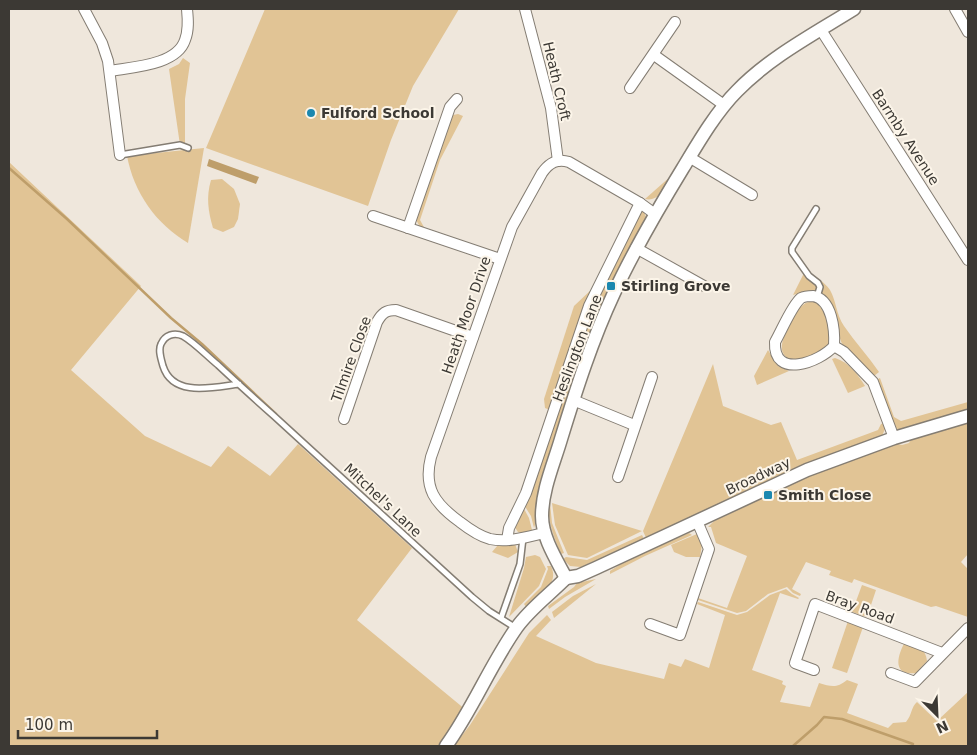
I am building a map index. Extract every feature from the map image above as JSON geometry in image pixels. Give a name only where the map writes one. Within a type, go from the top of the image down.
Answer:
[{"type":"street","points":[[84,9],[102,43],[110,71],[120,155]]},
{"type":"street","points":[[110,71],[154,63],[176,54],[185,42],[188,31],[187,9]]},
{"type":"street","name":"Heath Croft","points":[[525,9],[551,108],[558,161]]},
{"type":"street","name":"Heslington Lane","points":[[566,578],[544,533],[542,514],[544,496],[573,400],[613,295],[636,248],[689,157],[724,105],[736,91],[758,72],[854,9]]},
{"type":"street","points":[[956,9],[968,32]]},
{"type":"street","points":[[630,88],[675,22]]},
{"type":"street","name":"Barmby Avenue","points":[[821,30],[968,260]]},
{"type":"street","points":[[654,55],[724,105]]},
{"type":"street","points":[[408,228],[450,107],[457,99]]},
{"type":"street","points":[[689,157],[752,195]]},
{"type":"street","points":[[558,161],[569,162],[656,212]]},
{"type":"street","name":"Heath Moor Drive","points":[[544,533],[507,540],[490,539],[471,530],[436,502],[429,485],[428,476],[432,457],[515,220],[546,167],[558,161]]},
{"type":"street","points":[[507,540],[509,528],[526,493],[589,306],[640,203]]},
{"type":"street","points":[[373,216],[500,259]]},
{"type":"street","points":[[636,248],[704,286]]},
{"type":"street","points":[[808,296],[817,297],[825,303],[829,311],[834,346],[826,353],[792,366],[785,364],[778,357],[775,349],[776,342],[796,304],[801,298],[808,296]]},
{"type":"street","name":"Tilmire Close","points":[[344,418],[377,322],[384,313],[389,310],[396,310],[473,337]]},
{"type":"street","points":[[834,346],[844,352],[873,382],[894,438]]},
{"type":"street","points":[[618,477],[634,425],[652,377]]},
{"type":"street","points":[[573,400],[634,425]]},
{"type":"street","name":"Broadway","points":[[566,578],[587,572],[807,470],[894,438],[968,416]]},
{"type":"street","points":[[650,624],[680,635],[709,549],[697,521]]},
{"type":"street","points":[[446,746],[459,728],[516,628],[566,578]]},
{"type":"street","name":"Bray Road","points":[[814,670],[796,664],[815,604],[942,653]]},
{"type":"street","points":[[891,673],[915,682],[968,628]]},
{"type":"lane","points":[[120,155],[180,146],[188,148]]},
{"type":"lane","points":[[816,209],[792,248],[792,252],[809,276],[818,283],[820,287],[817,297]]},
{"type":"lane","name":"Mitchel's Lane","points":[[239,384],[194,389],[181,386],[170,378],[164,369],[160,358],[160,346],[170,334],[182,336],[239,384],[488,611],[516,628]]},
{"type":"lane","points":[[501,618],[520,564],[523,538]]},
{"type":"shaded area","name":"Fulford School","points":[[265,9],[459,9],[413,86],[391,140],[368,206],[206,148]]},
{"type":"shaded area","points":[[183,58],[190,63],[185,99],[185,146],[180,145],[169,69],[179,64]]},
{"type":"shaded area","points":[[453,115],[463,116],[440,160],[420,220],[425,229],[420,227],[415,218],[448,124]]},
{"type":"shaded area","points":[[204,148],[188,243],[166,227],[148,206],[135,183],[127,156]]},
{"type":"shaded area","points":[[209,159],[259,177],[256,184],[207,166]]},
{"type":"shaded area","points":[[9,162],[141,286],[71,370],[145,436],[211,467],[228,446],[270,476],[298,444],[412,548],[357,620],[466,710],[439,746],[9,746]]},
{"type":"shaded area","points":[[671,176],[658,196],[645,199]]},
{"type":"shaded area","points":[[222,179],[234,189],[240,204],[238,219],[234,227],[223,232],[213,228],[208,198],[211,180]]},
{"type":"shaded area","points":[[641,212],[644,212],[646,217],[622,263],[538,502],[534,528],[531,516],[524,505],[590,312]]},
{"type":"shaded area","points":[[805,271],[822,281],[830,290],[844,326],[879,372],[874,376],[843,345],[833,311],[825,299],[820,295],[809,292],[793,295]]},
{"type":"shaded area","points":[[592,289],[550,410],[545,408],[544,399],[574,306]]},
{"type":"shaded area","points":[[814,301],[821,308],[827,320],[830,333],[829,344],[817,354],[806,358],[790,360],[783,352],[783,339],[798,309],[805,303]]},
{"type":"shaded area","points":[[768,350],[778,366],[789,371],[757,385],[754,376]]},
{"type":"shaded area","points":[[835,358],[849,366],[865,386],[848,393],[832,359]]},
{"type":"shaded area","points":[[713,364],[723,406],[771,425],[781,422],[797,460],[878,430],[881,424],[885,423],[885,429],[882,436],[647,540],[643,531]]},
{"type":"shaded area","points":[[880,378],[894,417],[901,421],[968,402],[968,410],[901,431],[894,427],[874,381]]},
{"type":"shaded area","points":[[968,422],[968,554],[961,562],[968,569],[968,617],[936,606],[931,607],[854,579],[852,583],[829,575],[831,571],[806,562],[792,589],[801,594],[800,596],[793,593],[787,587],[768,594],[746,611],[737,613],[698,600],[698,598],[727,608],[747,556],[716,543],[711,527],[708,527],[714,521],[810,476],[893,443],[902,445],[909,443],[913,436]]},
{"type":"shaded area","points":[[548,501],[550,503],[552,523],[564,553],[561,554],[552,528]]},
{"type":"shaded area","points":[[552,503],[642,531],[587,558],[568,555],[555,525]]},
{"type":"shaded area","points":[[523,507],[529,518],[532,530],[522,533],[518,532],[514,526]]},
{"type":"shaded area","points":[[689,533],[692,535],[610,574],[610,571],[632,557]]},
{"type":"shaded area","points":[[697,534],[702,545],[700,557],[686,557],[674,552],[671,545]]},
{"type":"shaded area","points":[[642,535],[644,539],[581,567],[570,566],[563,559],[566,557],[587,560]]},
{"type":"shaded area","points":[[515,544],[518,552],[508,558],[492,552],[498,545]]},
{"type":"shaded area","points":[[535,555],[540,557],[546,569],[539,586],[509,617],[526,557]]},
{"type":"shaded area","points":[[547,566],[551,566],[553,579],[547,589],[526,607],[524,604],[541,587],[548,569]]},
{"type":"shaded area","points":[[596,579],[565,597],[549,609],[548,606],[577,583]]},
{"type":"shaded area","points":[[596,584],[554,618],[552,612],[573,596]]},
{"type":"shaded area","points":[[862,585],[876,590],[867,617],[852,612]]},
{"type":"shaded area","points":[[786,589],[799,598],[780,593],[752,670],[783,681],[782,684],[786,686],[780,702],[810,707],[819,683],[834,686],[847,680],[858,684],[847,713],[888,728],[893,723],[906,722],[917,702],[937,721],[968,692],[968,746],[454,746],[470,725],[529,633],[547,615],[551,620],[536,636],[596,663],[664,679],[669,663],[681,667],[685,659],[709,668],[725,615],[697,604],[698,602],[737,615],[747,612],[770,595]]},
{"type":"shaded area","points":[[848,621],[863,627],[847,673],[832,668]]},
{"type":"shaded area","points":[[905,642],[920,648],[925,653],[927,661],[916,673],[908,673],[900,668],[900,653]]},
{"type":"waterway","points":[[9,168],[67,219],[276,414]]},
{"type":"waterway","points":[[793,746],[824,717],[842,719],[913,744]]},
{"type":"place","name":"Fulford School","points":[[311,113]]},
{"type":"place","name":"Stirling Grove","points":[[611,286]]},
{"type":"place","name":"Smith Close","points":[[768,495]]}]
